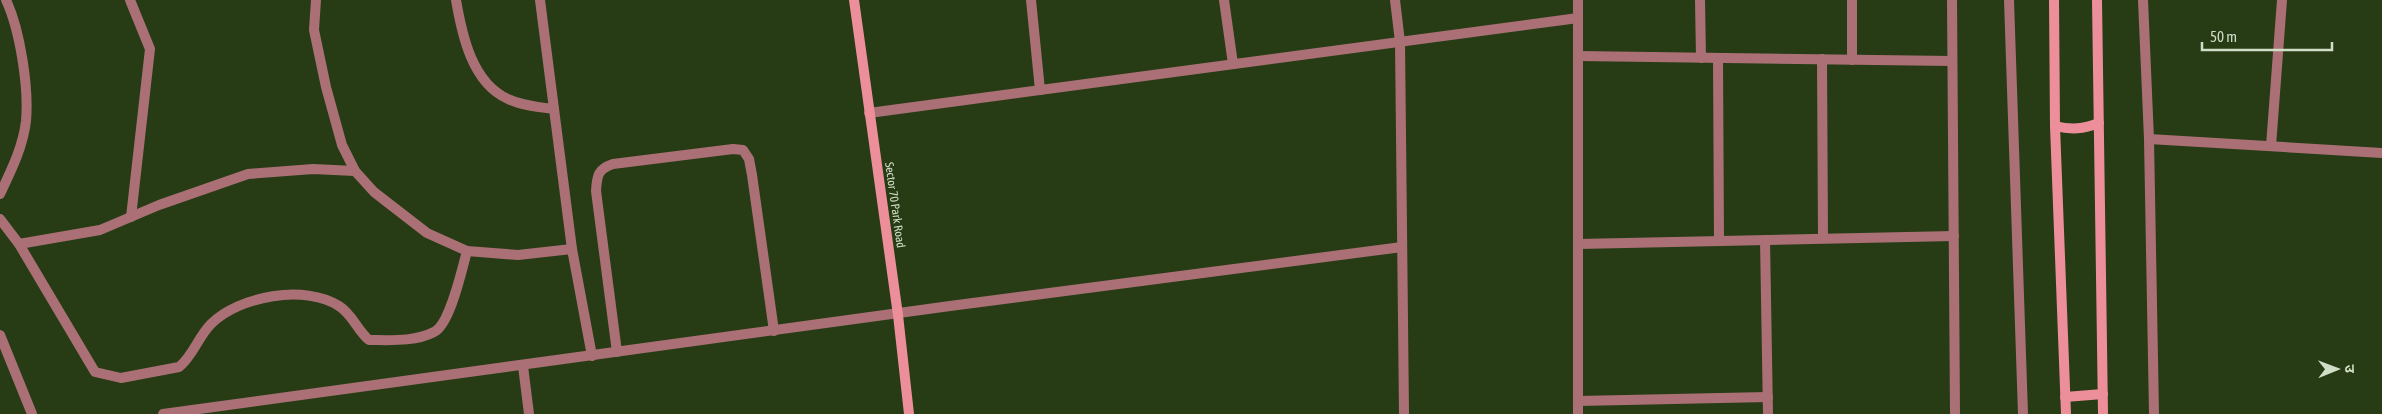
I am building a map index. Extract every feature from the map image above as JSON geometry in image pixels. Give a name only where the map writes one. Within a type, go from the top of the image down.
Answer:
[{"type":"street","points":[[0,194],[16,160],[26,121],[24,66],[11,12],[6,0]]},
{"type":"street","points":[[130,0],[150,49],[130,217]]},
{"type":"street","points":[[316,0],[314,30],[326,87],[342,145],[355,171],[374,192],[427,233],[467,252],[518,255],[572,249]]},
{"type":"street","points":[[456,0],[459,17],[477,70],[490,88],[508,99],[527,106],[554,109]]},
{"type":"street","points":[[540,0],[572,249],[592,356]]},
{"type":"street","name":"Sector 70 Park Road","points":[[854,0],[910,414]]},
{"type":"street","points":[[1031,0],[1040,90]]},
{"type":"street","points":[[1224,0],[1233,64]]},
{"type":"street","points":[[1395,0],[1400,42],[1404,414]]},
{"type":"street","points":[[1578,0],[1578,414]]},
{"type":"street","points":[[1700,0],[1701,58]]},
{"type":"street","points":[[1852,0],[1852,60]]},
{"type":"street","points":[[1952,0],[1956,414]]},
{"type":"street","points":[[2009,0],[2023,414]]},
{"type":"street","points":[[2054,0],[2055,126],[2066,414]]},
{"type":"street","points":[[2097,0],[2103,414]]},
{"type":"street","points":[[2143,0],[2149,140],[2154,414]]},
{"type":"street","points":[[2271,146],[2282,0]]},
{"type":"street","points":[[869,113],[1578,18]]},
{"type":"street","points":[[1578,56],[1952,61]]},
{"type":"street","points":[[1718,58],[1719,241]]},
{"type":"street","points":[[1822,60],[1824,238]]},
{"type":"street","points":[[2055,126],[2070,130],[2083,129],[2099,123]]},
{"type":"street","points":[[2149,140],[2382,153]]},
{"type":"street","points":[[617,352],[596,190],[596,175],[602,168],[623,162],[733,149],[743,150],[749,158],[752,175],[774,331]]},
{"type":"street","points":[[19,244],[100,230],[130,217],[248,174],[313,170],[355,171]]},
{"type":"street","points":[[0,219],[19,244],[95,372],[121,378],[179,367],[185,362],[210,325],[233,308],[288,294],[326,298],[341,307],[353,319],[358,331],[369,340],[418,338],[436,332],[444,322],[467,252]]},
{"type":"street","points":[[1578,244],[1954,236]]},
{"type":"street","points":[[1765,240],[1768,414]]},
{"type":"street","points":[[163,414],[898,315],[950,306],[1402,247]]},
{"type":"street","points":[[0,335],[32,414]]},
{"type":"street","points":[[523,366],[529,414]]},
{"type":"street","points":[[2065,398],[2103,394]]},
{"type":"street","points":[[1578,401],[1768,397]]}]
